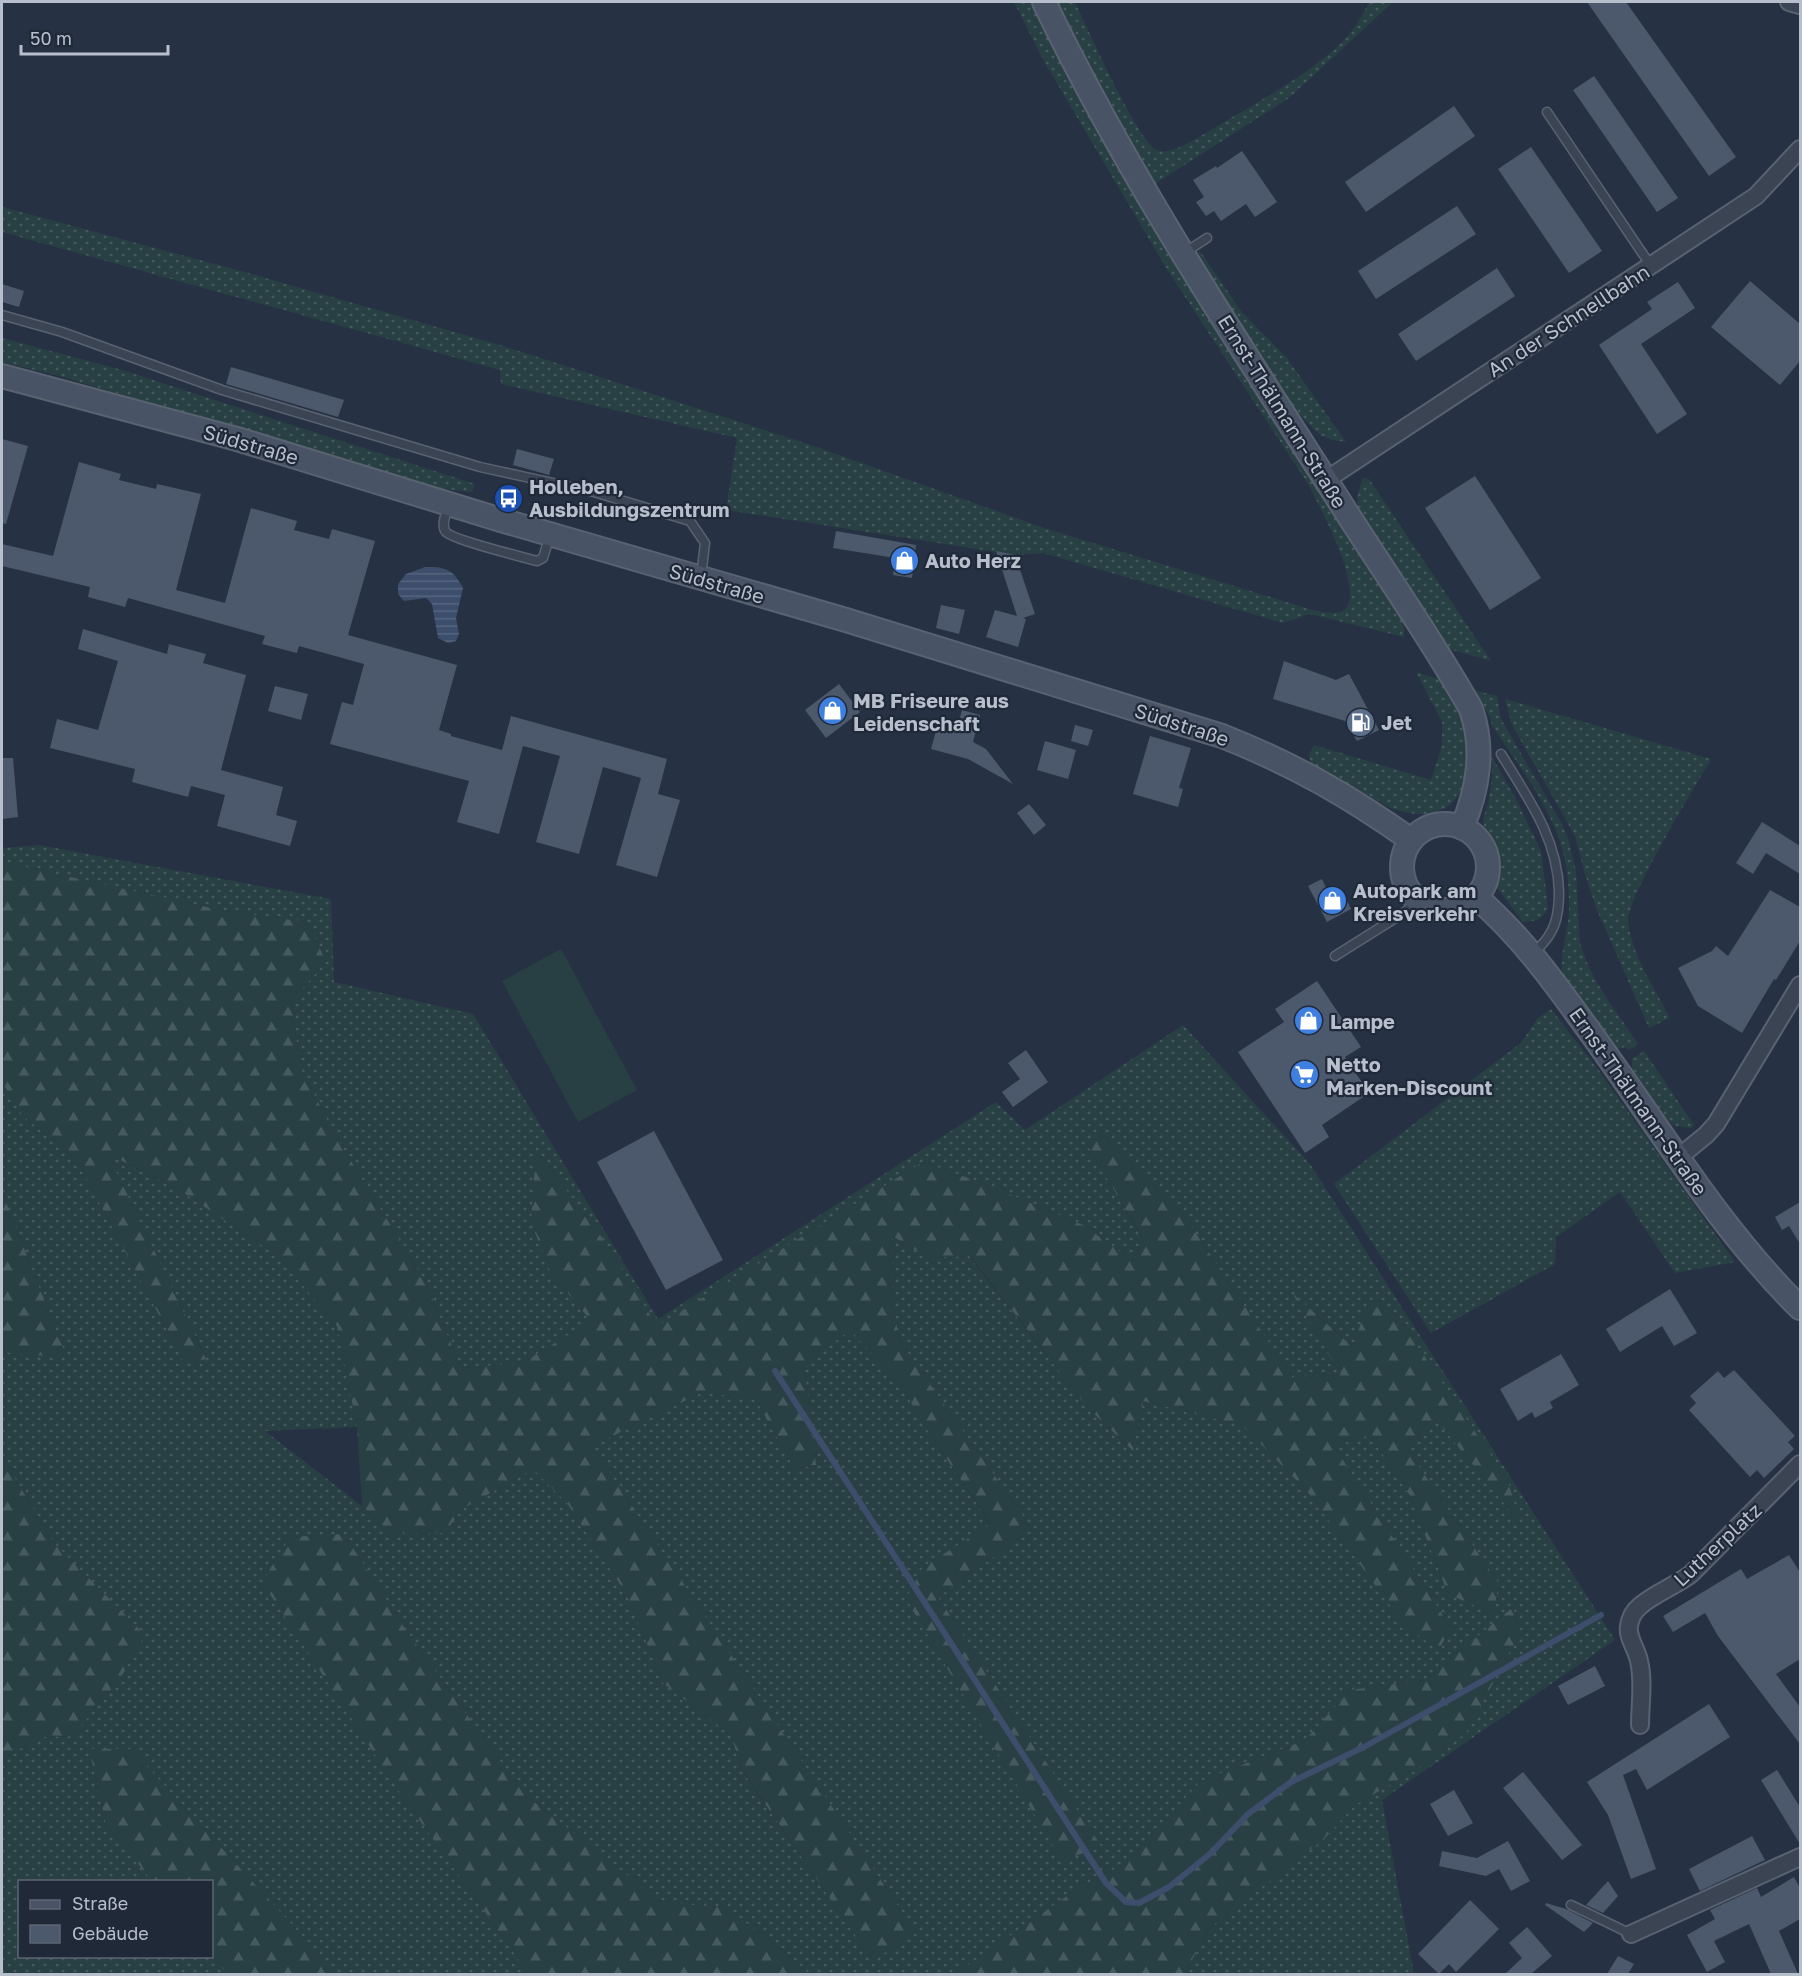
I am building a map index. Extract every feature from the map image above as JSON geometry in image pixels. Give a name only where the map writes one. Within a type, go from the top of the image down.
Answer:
[{"type":"main road","name":"Ernst-Thälmann-Straße","points":[[1044,2],[1101,115],[1183,254],[1471,709],[1475,722],[1479,763],[1477,786],[1462,828]]},
{"type":"main road","name":"Südstraße","points":[[2,376],[237,439],[701,579],[846,620],[1222,736],[1281,761],[1335,789],[1411,840]]},
{"type":"main road","points":[[1445,824],[1462,828],[1479,840],[1485,851],[1488,863],[1483,887],[1476,897],[1465,905],[1451,910],[1436,909],[1423,904],[1412,895],[1404,882],[1402,868],[1404,853],[1411,840],[1420,831],[1445,824]]},
{"type":"main road","name":"Ernst-Thälmann-Straße","points":[[1476,897],[1497,915],[1532,954],[1603,1049],[1734,1235],[1800,1308]]},
{"type":"street","points":[[1789,2],[1800,5]]},
{"type":"street","name":"An der Schnellbahn","points":[[1326,480],[1756,196],[1800,149]]},
{"type":"street","points":[[1679,1157],[1716,1124],[1800,985]]},
{"type":"street","name":"Lutherplatz","points":[[1640,1725],[1641,1670],[1639,1658],[1629,1634],[1628,1626],[1631,1617],[1639,1607],[1654,1596],[1691,1574],[1800,1464]]},
{"type":"street","points":[[1631,1934],[1800,1857]]},
{"type":"lane","points":[[1547,112],[1651,266]]},
{"type":"lane","points":[[1183,254],[1207,238]]},
{"type":"lane","points":[[2,315],[62,332],[222,390],[435,454],[480,467],[594,492],[690,521],[705,543],[701,579]]},
{"type":"lane","points":[[1501,754],[1547,833],[1554,854],[1559,882],[1559,909],[1552,931],[1532,954]]},
{"type":"lane","points":[[1335,956],[1400,916],[1418,900]]},
{"type":"lane","points":[[1571,1905],[1631,1934]]},
{"type":"green space","points":[[1014,2],[1034,2],[1085,107],[1128,183],[1402,617],[1404,637],[1310,614],[1283,623],[1043,553],[1015,555],[726,510],[737,438],[501,384],[500,370],[2,232],[2,207],[241,271],[503,346],[808,444],[1047,529],[1316,611],[1341,612],[1349,600],[1345,567],[1330,528],[1308,484],[1168,271],[1045,63]]},
{"type":"green space","points":[[1056,2],[1075,2],[1136,125],[1155,149],[1165,151],[1181,147],[1311,68],[1348,36],[1369,2],[1393,2],[1289,98],[1153,185],[1073,38]]},
{"type":"green space","points":[[1200,251],[1241,311],[1287,358],[1346,442],[1320,435],[1293,408],[1196,254]]},
{"type":"green space","points":[[2,338],[122,370],[475,484],[472,492],[434,488],[63,377],[2,362]]},
{"type":"green space","points":[[1363,478],[1369,479],[1491,661],[1442,647],[1359,516],[1358,497]]},
{"type":"green space","points":[[1416,672],[1442,680],[1459,713],[1466,740],[1468,760],[1465,779],[1459,794],[1449,806],[1434,813],[1415,814],[1391,808],[1310,763],[1309,754],[1314,745],[1431,780],[1442,746],[1442,722]]},
{"type":"green space","points":[[1473,690],[1497,696],[1501,719],[1562,824],[1576,871],[1580,943],[1597,983],[1638,1044],[1629,1050],[1625,1047],[1618,1049],[1562,974],[1569,898],[1565,859],[1559,838],[1529,780],[1492,725],[1490,717]]},
{"type":"green space","points":[[1505,699],[1711,759],[1649,868],[1630,910],[1628,922],[1639,959],[1670,1018],[1649,1028],[1597,910],[1575,836],[1512,725]]},
{"type":"green space","points":[[1492,757],[1516,799],[1541,851],[1548,907],[1544,915],[1535,920],[1523,922],[1495,885],[1494,850],[1484,828],[1483,819],[1489,800]]},
{"type":"green space","points":[[39,845],[331,899],[334,982],[473,1014],[658,1319],[996,1102],[1025,1130],[1183,1025],[1310,1164],[1615,1640],[1382,1800],[1414,1974],[1187,1974],[1186,1969],[1214,1924],[1324,1839],[1355,1805],[1419,1768],[1513,1607],[1425,1680],[1350,1690],[1305,1740],[1201,1781],[1125,1864],[1067,1896],[963,1969],[946,1974],[809,1974],[790,1956],[725,1907],[663,1904],[523,1793],[404,1627],[344,1534],[396,1787],[529,1974],[337,1974],[131,1749],[89,1749],[106,1824],[151,1880],[18,1880],[18,1958],[213,1957],[227,1974],[2,1974],[2,1759],[41,1737],[73,1736],[145,1635],[54,1543],[2,1457],[2,1352],[66,1357],[2,1192],[2,1082],[23,1116],[76,1159],[185,1364],[206,1358],[107,1154],[178,1189],[278,1256],[337,1326],[357,1427],[265,1431],[362,1506],[392,1534],[445,1533],[462,1509],[533,1469],[567,1503],[627,1595],[663,1683],[731,1735],[742,1771],[871,1958],[916,1933],[591,1446],[701,1393],[755,1398],[794,1468],[816,1466],[804,1365],[850,1329],[901,1384],[921,1421],[991,1525],[923,1567],[906,1599],[1100,1846],[938,1597],[1032,1529],[899,1340],[892,1296],[891,1236],[928,1258],[969,1256],[1087,1407],[1132,1451],[1143,1401],[1242,1425],[1307,1491],[1451,1628],[1334,1446],[1370,1435],[1409,1494],[1448,1594],[1499,1584],[1407,1449],[1434,1417],[1519,1522],[1508,1481],[1396,1314],[1354,1347],[1295,1296],[1341,1375],[1292,1377],[1189,1223],[1085,1141],[1142,1238],[1135,1262],[1083,1225],[985,1184],[923,1162],[657,1327],[603,1239],[537,1151],[550,1271],[591,1321],[522,1363],[461,1368],[425,1281],[335,1135],[300,1067],[291,1001],[326,962],[308,922],[230,912],[2,862],[2,848]]},
{"type":"green space","points":[[2,862],[230,912],[308,922],[326,962],[291,1001],[300,1067],[335,1135],[425,1281],[461,1368],[522,1363],[591,1321],[550,1271],[531,1222],[536,1150],[603,1239],[657,1326],[923,1162],[985,1184],[1083,1225],[1135,1262],[1142,1237],[1085,1141],[1101,1133],[1189,1223],[1292,1377],[1341,1375],[1293,1294],[1353,1347],[1369,1299],[1396,1314],[1508,1481],[1520,1523],[1434,1417],[1407,1449],[1499,1584],[1493,1614],[1448,1594],[1409,1494],[1370,1435],[1334,1446],[1451,1628],[1438,1651],[1401,1621],[1307,1491],[1242,1425],[1143,1401],[1133,1451],[1087,1407],[970,1256],[928,1258],[892,1236],[892,1296],[899,1340],[1032,1529],[938,1597],[1101,1846],[1062,1861],[906,1599],[923,1567],[991,1524],[921,1421],[901,1384],[850,1330],[804,1365],[816,1465],[794,1468],[755,1398],[701,1393],[592,1446],[916,1933],[897,1948],[871,1958],[742,1770],[731,1735],[663,1683],[627,1595],[567,1503],[533,1469],[462,1509],[445,1533],[392,1534],[362,1506],[357,1427],[337,1326],[278,1256],[178,1189],[108,1154],[206,1359],[185,1364],[76,1159],[23,1116],[2,1082]]},
{"type":"green space","points":[[561,949],[637,1090],[578,1122],[502,981]]},
{"type":"green space","points":[[1551,1009],[1600,1072],[1735,1262],[1675,1273],[1620,1192],[1556,1237],[1555,1264],[1431,1333],[1334,1184],[1521,1043],[1537,1019]]},
{"type":"green space","points":[[1644,1051],[1694,1125],[1691,1128],[1676,1126],[1668,1121],[1632,1069],[1632,1059]]},
{"type":"green space","points":[[2,1192],[67,1358],[2,1352]]},
{"type":"green space","points":[[2,1457],[54,1543],[145,1635],[121,1677],[73,1736],[41,1737],[2,1759]]},
{"type":"green space","points":[[344,1534],[404,1627],[523,1793],[663,1903],[725,1907],[790,1956],[809,1974],[529,1974],[396,1787],[262,1582],[290,1537]]},
{"type":"green space","points":[[1513,1607],[1521,1631],[1466,1733],[1419,1768],[1355,1805],[1324,1839],[1214,1924],[1186,1969],[1187,1974],[946,1974],[963,1969],[1067,1896],[1125,1864],[1201,1781],[1305,1740],[1350,1690],[1425,1680]]},
{"type":"green space","points":[[89,1749],[131,1749],[337,1974],[227,1974],[213,1957],[213,1880],[151,1880],[106,1824]]},
{"type":"water","points":[[425,567],[448,570],[463,588],[456,618],[459,634],[456,641],[448,643],[438,638],[432,604],[426,598],[404,601],[398,594],[398,584],[406,574]]},
{"type":"building","points":[[1587,2],[1626,2],[1736,157],[1709,176]]},
{"type":"building","points":[[1594,76],[1678,198],[1657,212],[1573,90]]},
{"type":"building","points":[[1454,106],[1475,136],[1366,212],[1345,182]]},
{"type":"building","points":[[1531,147],[1602,251],[1569,273],[1498,169]]},
{"type":"building","points":[[1242,151],[1277,202],[1255,217],[1246,204],[1221,221],[1214,211],[1206,216],[1196,202],[1204,197],[1193,180],[1216,166],[1217,168]]},
{"type":"building","points":[[1457,206],[1476,234],[1376,299],[1358,271]]},
{"type":"building","points":[[1497,268],[1515,296],[1416,361],[1398,334]]},
{"type":"building","points":[[1750,281],[1800,324],[1800,361],[1780,385],[1711,327]]},
{"type":"building","points":[[1678,282],[1695,308],[1641,344],[1687,414],[1657,434],[1599,345],[1652,309],[1647,302]]},
{"type":"building","points":[[2,284],[24,291],[19,307],[2,302]]},
{"type":"building","points":[[231,367],[344,400],[338,417],[226,384]]},
{"type":"building","points":[[2,439],[28,446],[6,524],[2,523]]},
{"type":"building","points":[[517,449],[554,459],[549,475],[513,465]]},
{"type":"building","points":[[79,462],[121,474],[119,480],[156,489],[157,484],[201,494],[176,590],[225,603],[251,508],[297,521],[294,530],[329,539],[332,529],[375,541],[348,635],[457,665],[439,730],[451,736],[502,750],[511,716],[667,759],[658,794],[680,800],[657,877],[616,865],[641,778],[603,767],[579,854],[536,842],[560,756],[523,746],[499,834],[457,822],[469,781],[330,744],[342,702],[353,705],[364,664],[299,646],[297,653],[262,644],[265,636],[128,598],[125,607],[88,597],[90,587],[2,566],[2,544],[53,556]]},
{"type":"building","points":[[1475,476],[1541,578],[1490,610],[1425,508]]},
{"type":"building","points":[[836,531],[916,545],[912,578],[893,575],[895,558],[833,548]]},
{"type":"building","points":[[996,551],[1015,555],[1035,614],[1023,618],[1026,619],[1018,647],[986,637],[995,610],[1017,616]]},
{"type":"building","points":[[941,605],[965,610],[959,634],[936,628]]},
{"type":"building","points":[[83,629],[167,654],[169,644],[206,654],[203,663],[246,675],[221,770],[283,787],[276,815],[297,821],[290,846],[217,826],[225,795],[191,786],[188,797],[132,782],[135,769],[50,748],[57,719],[98,730],[118,661],[78,649]]},
{"type":"building","points":[[1284,661],[1336,680],[1349,674],[1379,730],[1357,741],[1345,721],[1273,699]]},
{"type":"building","name":"MB Friseure aus Leidenschaft","points":[[839,684],[860,712],[826,738],[805,710]]},
{"type":"building","points":[[275,686],[308,694],[301,720],[268,711]]},
{"type":"building","points":[[962,710],[980,715],[973,742],[986,749],[1013,784],[968,759],[931,749],[939,720],[958,725]]},
{"type":"building","points":[[1075,725],[1093,730],[1088,746],[1071,741]]},
{"type":"building","points":[[1150,736],[1191,748],[1179,788],[1183,789],[1178,807],[1133,794]]},
{"type":"building","points":[[1045,741],[1076,750],[1068,779],[1037,770]]},
{"type":"building","points":[[2,758],[13,758],[18,817],[2,819]]},
{"type":"building","points":[[1029,804],[1046,825],[1034,835],[1017,813]]},
{"type":"building","points":[[1762,822],[1800,846],[1800,874],[1766,853],[1753,874],[1736,863]]},
{"type":"building","name":"Autopark am Kreisverkehr","points":[[1322,879],[1329,894],[1341,888],[1351,909],[1327,922],[1308,886]]},
{"type":"building","points":[[1770,890],[1800,907],[1800,941],[1742,1033],[1698,1006],[1678,968],[1712,951],[1716,946],[1728,956]]},
{"type":"building","name":"Netto Marken-Discount","points":[[1317,981],[1361,1047],[1345,1057],[1369,1093],[1322,1125],[1329,1137],[1305,1153],[1238,1052],[1284,1022],[1275,1009]]},
{"type":"building","points":[[1026,1050],[1048,1082],[1013,1107],[1002,1092],[1020,1079],[1008,1063]]},
{"type":"building","points":[[654,1131],[723,1260],[666,1290],[597,1162]]},
{"type":"building","points":[[1800,1202],[1800,1244],[1789,1226],[1782,1230],[1775,1217]]},
{"type":"building","points":[[1670,1289],[1697,1333],[1674,1346],[1662,1326],[1620,1352],[1606,1329]]},
{"type":"building","points":[[1561,1354],[1579,1385],[1550,1402],[1553,1408],[1535,1418],[1532,1412],[1518,1421],[1500,1389]]},
{"type":"building","points":[[1734,1370],[1795,1436],[1788,1442],[1794,1449],[1764,1478],[1757,1470],[1750,1477],[1689,1410],[1696,1403],[1690,1396],[1718,1371],[1724,1378]]},
{"type":"building","points":[[1789,1555],[1800,1572],[1800,1659],[1776,1674],[1800,1707],[1800,1744],[1718,1636],[1705,1613],[1673,1632],[1663,1616],[1741,1569],[1747,1579]]},
{"type":"building","points":[[1595,1666],[1605,1686],[1568,1705],[1558,1686]]},
{"type":"building","points":[[1709,1704],[1730,1737],[1647,1790],[1636,1769],[1623,1775],[1656,1869],[1631,1879],[1608,1815],[1587,1782]]},
{"type":"building","points":[[1777,1770],[1800,1807],[1800,1844],[1761,1780]]},
{"type":"building","points":[[1523,1772],[1582,1845],[1562,1860],[1503,1788]]},
{"type":"building","points":[[1454,1790],[1473,1823],[1448,1836],[1430,1804]]},
{"type":"building","points":[[1752,1836],[1765,1860],[1700,1891],[1689,1869]]},
{"type":"building","points":[[1508,1841],[1530,1881],[1511,1891],[1499,1869],[1486,1876],[1439,1866],[1442,1851],[1477,1858]]},
{"type":"building","points":[[1794,1877],[1800,1888],[1800,1919],[1779,1931],[1798,1974],[1771,1974],[1749,1924],[1714,1941],[1725,1962],[1707,1972],[1687,1935],[1715,1919],[1710,1910],[1757,1888],[1761,1897]]},
{"type":"building","points":[[1608,1881],[1618,1896],[1603,1913],[1586,1905]]},
{"type":"building","points":[[1470,1900],[1499,1929],[1456,1972],[1449,1964],[1439,1974],[1418,1954]]},
{"type":"building","points":[[1546,1903],[1566,1909],[1593,1923],[1584,1932],[1545,1905]]},
{"type":"building","points":[[1527,1927],[1552,1956],[1531,1974],[1505,1974],[1522,1958],[1509,1943]]},
{"type":"building","points":[[1618,1956],[1634,1964],[1628,1974],[1607,1974]]},
{"type":"waterway","points":[[775,1371],[1106,1883],[1126,1902],[1139,1903],[1169,1887],[1211,1853],[1248,1814],[1291,1782],[1364,1747],[1601,1615]]},
{"type":"place","name":"Holleben, Ausbildungszentrum","points":[[508,498]]},
{"type":"place","name":"Auto Herz","points":[[904,560]]},
{"type":"place","name":"MB Friseure aus Leidenschaft","points":[[832,711]]},
{"type":"place","name":"Jet","points":[[1360,722]]},
{"type":"place","name":"Autopark am Kreisverkehr","points":[[1332,901]]},
{"type":"place","name":"Lampe","points":[[1309,1021]]},
{"type":"place","name":"Netto Marken-Discount","points":[[1305,1075]]}]
